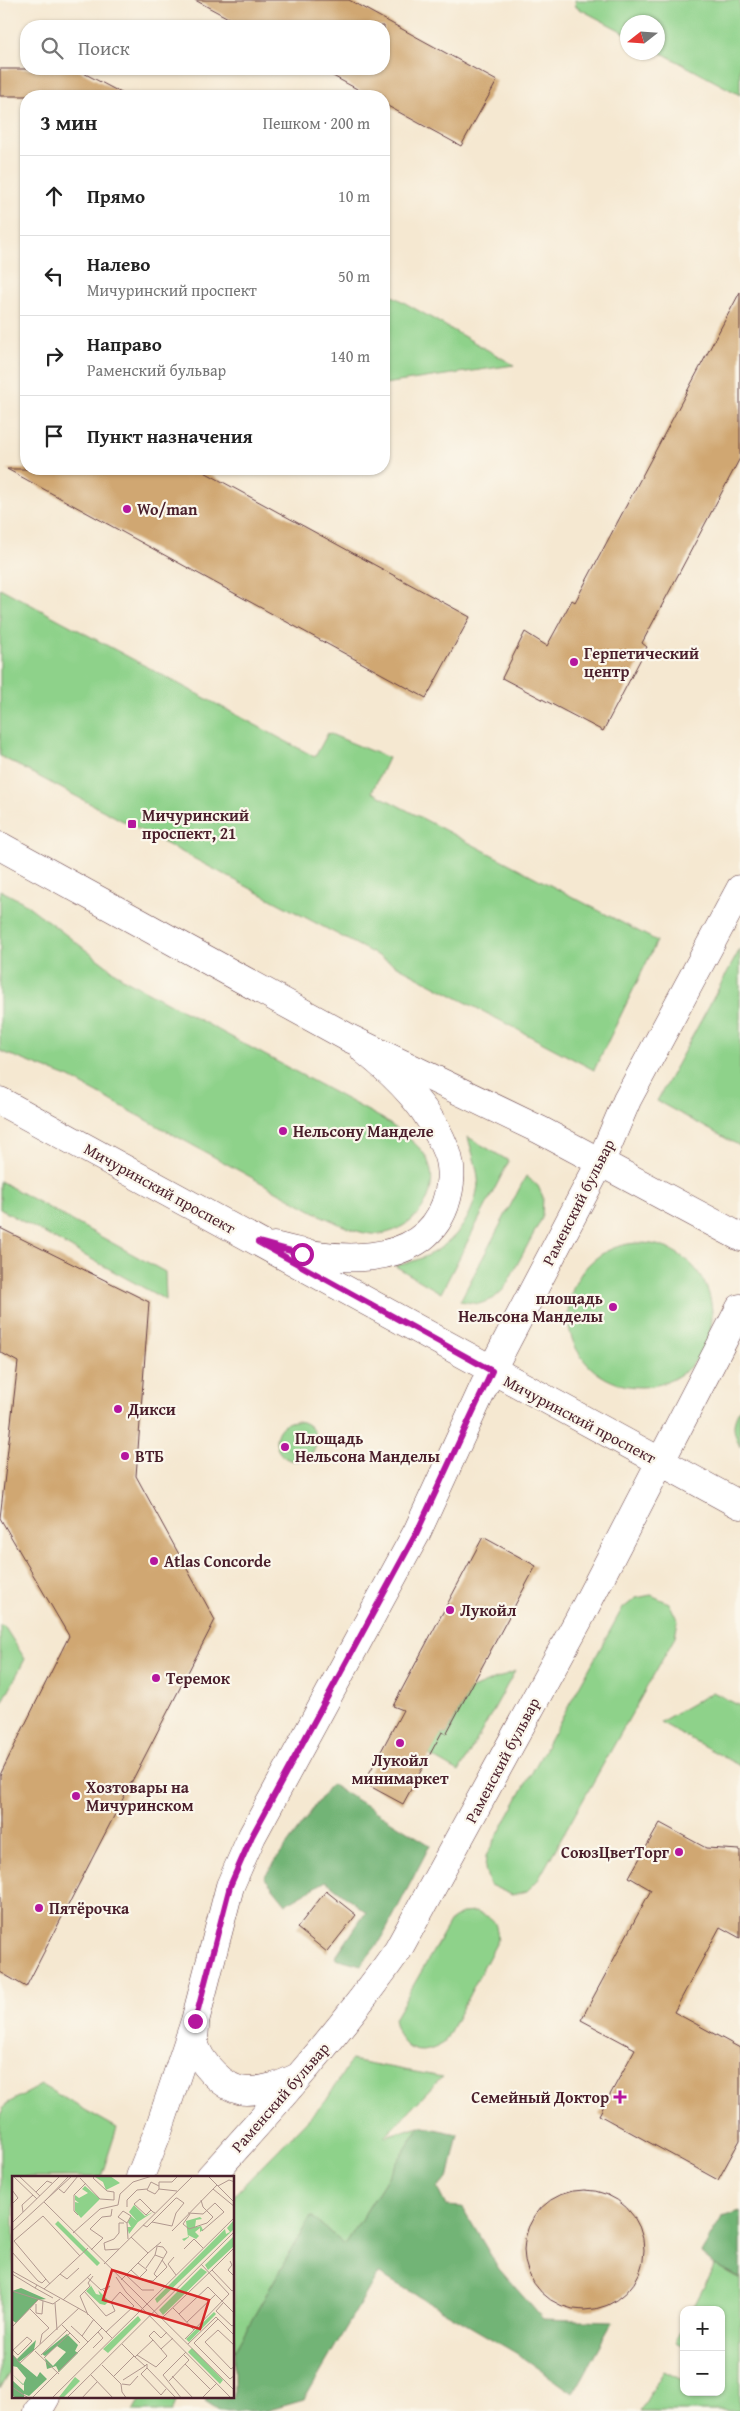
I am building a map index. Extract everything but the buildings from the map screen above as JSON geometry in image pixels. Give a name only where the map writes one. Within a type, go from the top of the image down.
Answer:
[{"type":"street","points":[[0,846],[349,1038],[601,1161],[740,1237]]},
{"type":"street","name":"Раменский бульвар","points":[[140,2176],[159,2129],[195,2021],[230,1886],[252,1836],[417,1532],[492,1371],[601,1161],[627,1100],[740,889]]},
{"type":"street","points":[[258,1242],[302,1254],[368,1257],[398,1250],[425,1237],[441,1216],[452,1186],[447,1154],[423,1107],[387,1069],[349,1038]]},
{"type":"street","name":"Мичуринский проспект","points":[[0,1101],[740,1505]]},
{"type":"street","name":"Раменский бульвар","points":[[211,2176],[301,2076],[371,1988],[398,1950],[578,1621],[740,1308]]},
{"type":"street","points":[[195,2021],[194,2041],[203,2062],[222,2082],[244,2091],[273,2089],[301,2076]]},
{"type":"street","points":[[38,2411],[45,2398]]},
{"type":"green space","points":[[575,0],[740,0],[740,95],[665,55],[665,15],[620,15],[620,30],[576,7]]},
{"type":"green space","points":[[390,294],[514,365],[390,383]]},
{"type":"green space","points":[[0,588],[315,757],[328,733],[388,758],[372,792],[657,941],[594,1070],[0,756]]},
{"type":"green space","points":[[0,890],[23,902],[124,979],[383,1119],[401,1132],[415,1143],[428,1161],[431,1173],[431,1186],[422,1208],[404,1225],[393,1231],[373,1234],[350,1229],[322,1216],[70,1078],[0,1051]]},
{"type":"green space","points":[[740,949],[740,1146],[657,1101]]},
{"type":"green space","points":[[468,1137],[509,1161],[441,1293],[395,1266],[411,1262],[438,1249],[460,1230],[468,1217],[474,1203],[478,1181],[477,1169]]},
{"type":"green space","points":[[526,1176],[538,1186],[543,1197],[542,1218],[504,1289],[493,1299],[479,1304],[460,1301]]},
{"type":"green space","points":[[0,1181],[165,1272],[166,1300],[0,1209]]},
{"type":"green space","points":[[640,1243],[668,1248],[691,1264],[707,1287],[712,1315],[707,1343],[691,1366],[668,1382],[640,1387],[612,1382],[589,1366],[573,1343],[568,1315],[573,1287],[589,1264],[612,1248]]},
{"type":"green space","points":[[740,1408],[740,1447],[734,1423]]},
{"type":"green space","points":[[300,1421],[307,1424],[313,1430],[316,1441],[315,1449],[307,1458],[300,1461],[292,1461],[285,1458],[277,1449],[276,1437],[279,1430],[288,1422]]},
{"type":"green space","points":[[651,1595],[669,1603],[678,1621],[675,1637],[538,1880],[527,1891],[512,1895],[490,1885],[485,1870],[486,1856],[622,1609],[636,1598]]},
{"type":"green space","points":[[0,1625],[4,1626],[25,1659],[0,1707]]},
{"type":"green space","points":[[515,1671],[459,1772],[429,1755],[440,1734],[447,1734],[470,1690]]},
{"type":"green space","points":[[713,1692],[740,1706],[740,1766],[660,1722]]},
{"type":"green space","points":[[331,1784],[430,1845],[381,1940],[361,1965],[335,1958],[366,1912],[326,1881],[286,1904],[264,1877]]},
{"type":"green space","points":[[475,1912],[493,1920],[498,1940],[444,2043],[426,2051],[411,2049],[401,2038],[394,2019],[451,1920],[462,1913]]},
{"type":"green space","points":[[351,2060],[442,2077],[385,2136],[420,2126],[345,2245],[311,2216],[235,2349],[235,2194],[326,2101]]},
{"type":"green space","points":[[41,2085],[117,2128],[101,2176],[12,2176],[12,2368],[0,2389],[0,2115],[6,2104]]},
{"type":"green space","points":[[420,2126],[458,2134],[448,2179],[437,2188],[446,2206],[462,2207],[499,2269],[543,2319],[613,2321],[573,2393],[516,2353],[378,2273],[304,2400],[266,2411],[220,2411],[205,2401],[206,2398],[235,2398],[235,2349],[311,2216],[345,2245]]},
{"type":"green space","points":[[740,2211],[740,2278],[715,2265],[701,2253],[722,2217]]},
{"type":"green space","points":[[715,2265],[740,2279],[740,2411],[640,2411],[664,2371],[680,2379],[680,2396],[725,2396],[725,2306],[694,2306]]},
{"type":"green space","points":[[680,2334],[680,2345],[675,2343]]},
{"type":"green space","points":[[140,2398],[170,2398],[176,2401],[172,2411],[133,2411]]},
{"type":"place","name":"Wo/man","points":[[127,509]]},
{"type":"place","name":"Герпетический центр","points":[[574,662]]},
{"type":"place","name":"Мичуринский проспект, 21","points":[[132,824]]},
{"type":"place","name":"Нельсону Манделе","points":[[283,1131]]},
{"type":"place","name":"площадь Нельсона Манделы","points":[[613,1307]]},
{"type":"place","name":"Дикси","points":[[118,1409]]},
{"type":"place","name":"Площадь Нельсона Манделы","points":[[285,1447]]},
{"type":"place","name":"ВТБ","points":[[125,1456]]},
{"type":"place","name":"Atlas Concorde","points":[[154,1561]]},
{"type":"place","name":"Лукойл","points":[[450,1610]]},
{"type":"place","name":"Теремок","points":[[156,1678]]},
{"type":"place","name":"Лукойл минимаркет","points":[[400,1743]]},
{"type":"place","name":"Хозтовары на Мичуринском","points":[[76,1796]]},
{"type":"place","name":"СоюзЦветТорг","points":[[679,1852]]},
{"type":"place","name":"Пятёрочка","points":[[39,1908]]},
{"type":"place","name":"Семейный Доктор","points":[[620,2097]]},
{"type":"route","points":[[195,2021],[230,1886],[252,1836],[417,1532],[492,1371],[258,1242],[302,1254]]}]
